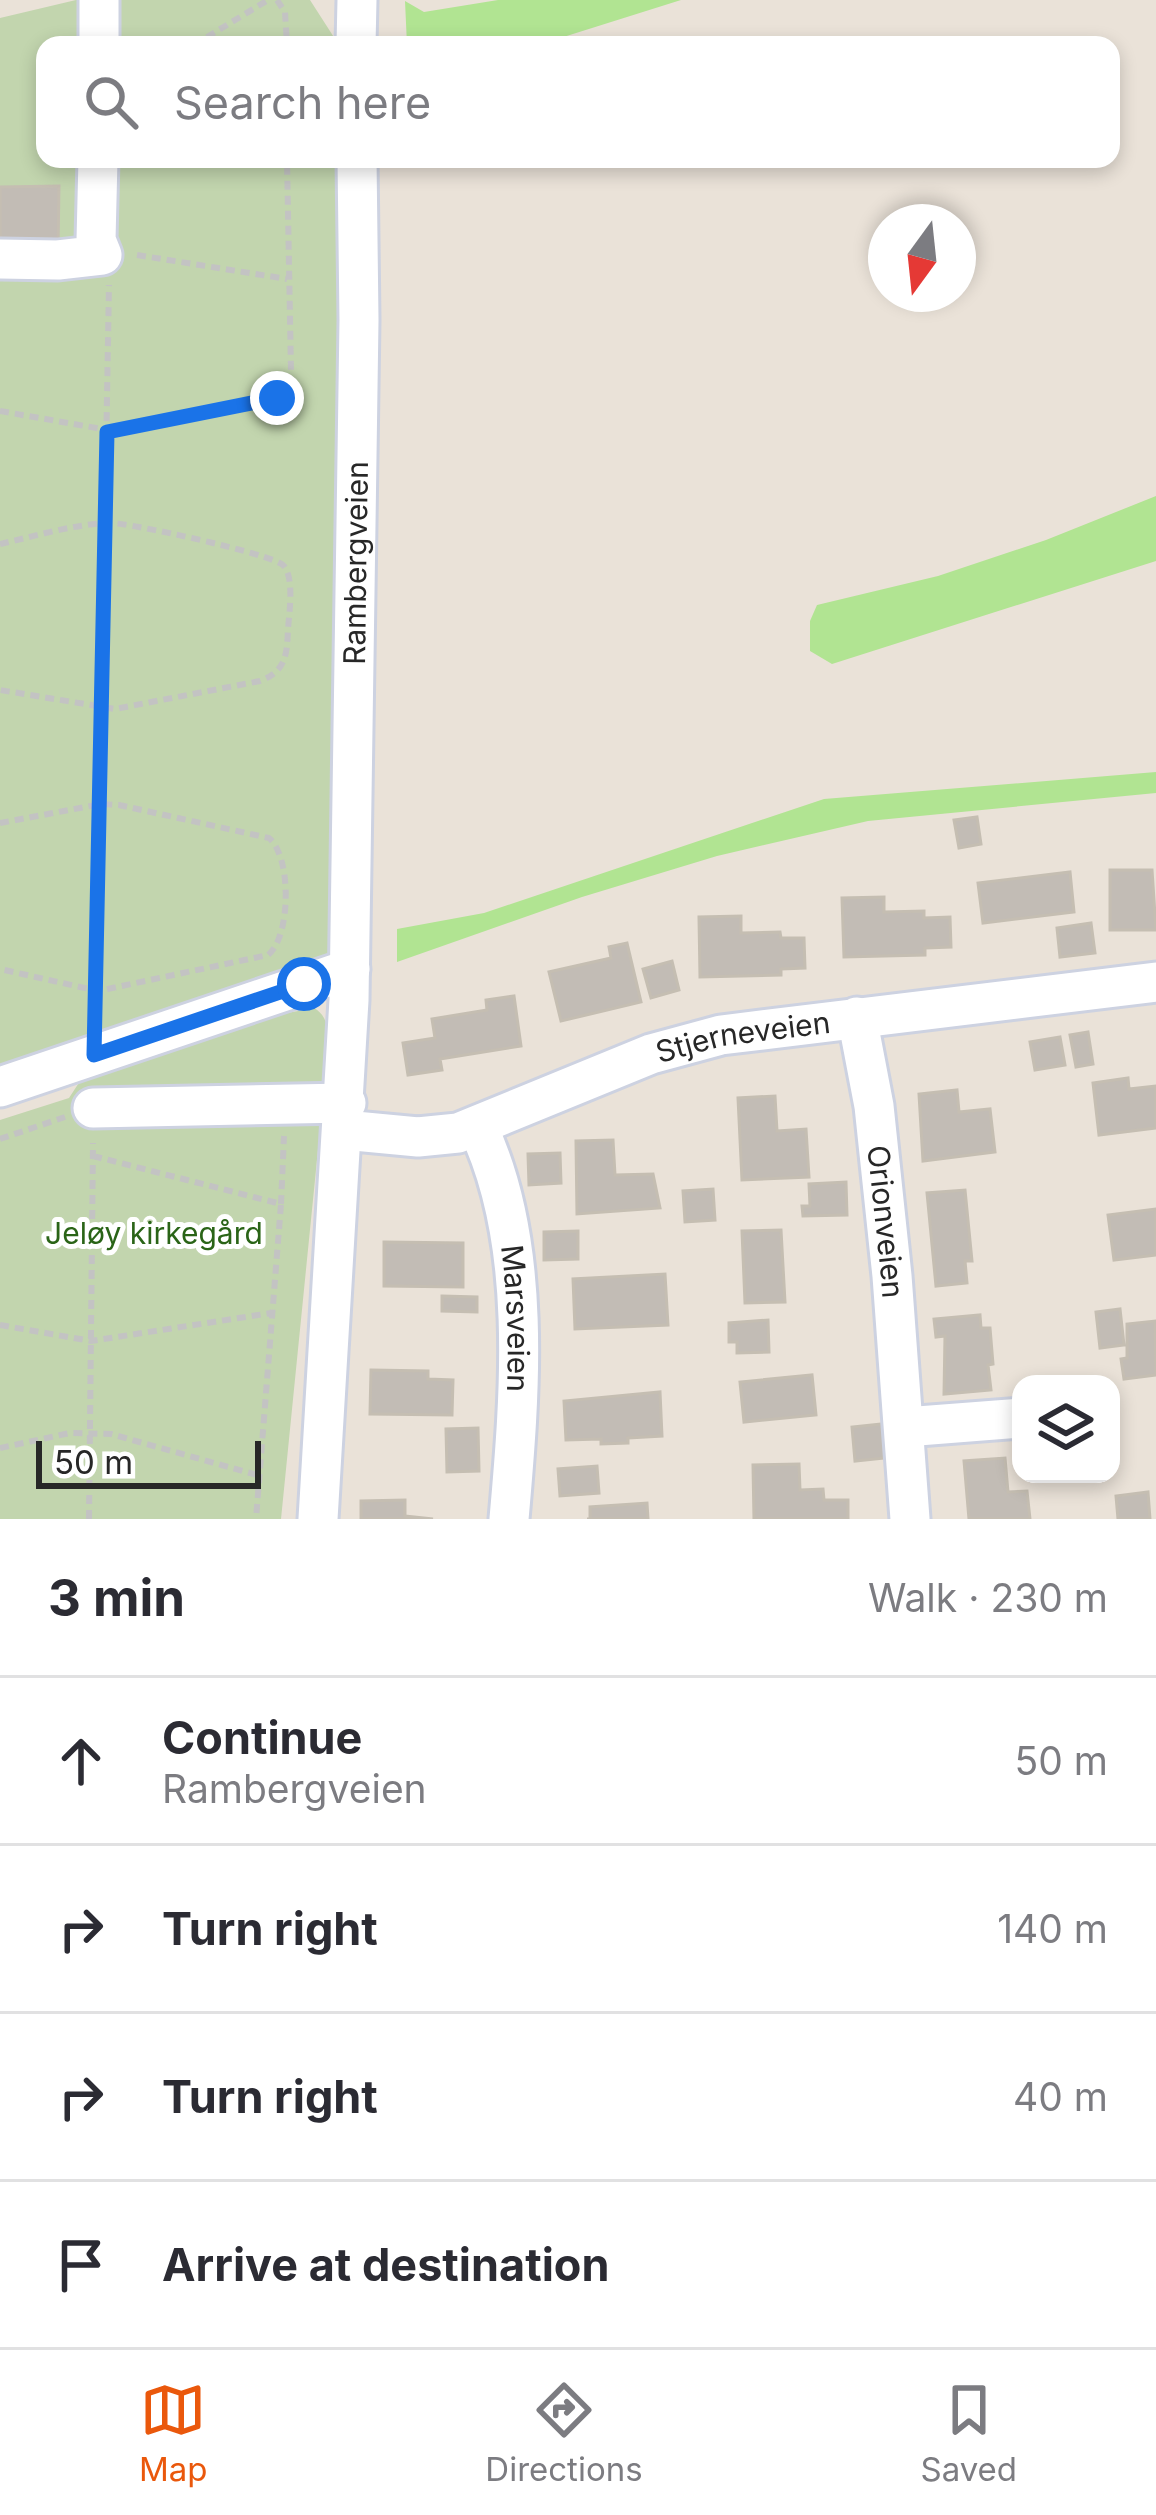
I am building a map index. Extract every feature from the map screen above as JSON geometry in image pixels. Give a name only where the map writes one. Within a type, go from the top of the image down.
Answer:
[{"type":"street","points":[[99,0],[99,36]]},
{"type":"street","points":[[356,36],[357,0]]},
{"type":"street","points":[[0,259],[101,255],[96,240],[98,168]]},
{"type":"street","name":"Rambergveien","points":[[318,1519],[345,1117],[350,969],[357,168]]},
{"type":"street","points":[[0,1088],[350,969]]},
{"type":"street","name":"Stjerneveien","points":[[93,1108],[285,1104],[418,1137],[458,1133],[680,1045],[777,1026],[1156,982]]},
{"type":"street","name":"Orionveien","points":[[857,1017],[874,1106],[910,1519]]},
{"type":"street","name":"Marsveien","points":[[477,1126],[500,1179],[512,1239],[517,1412],[509,1519]]},
{"type":"street","points":[[905,1427],[1012,1419]]},
{"type":"path","points":[[209,36],[268,0]]},
{"type":"path","points":[[277,0],[285,12],[286,36]]},
{"type":"path","points":[[0,411],[107,432],[265,403],[285,391],[292,371],[287,168]]},
{"type":"path","points":[[101,255],[148,256],[287,279]]},
{"type":"path","points":[[94,1055],[109,269],[101,255]]},
{"type":"path","points":[[0,544],[106,523],[165,533],[282,564],[288,580],[286,658],[268,678],[103,709],[0,690]]},
{"type":"path","points":[[0,823],[101,804],[269,838],[284,860],[283,925],[278,945],[268,955],[98,991],[0,969]]},
{"type":"path","points":[[256,1519],[285,1104]]},
{"type":"path","points":[[0,1139],[93,1108],[88,1519]]},
{"type":"path","points":[[93,1156],[281,1204]]},
{"type":"path","points":[[0,1325],[91,1341],[271,1313]]},
{"type":"path","points":[[0,1448],[70,1433],[111,1434],[257,1475]]},
{"type":"green space","points":[[76,0],[310,0],[333,36],[36,36],[36,168],[338,168],[342,266],[333,956],[0,1082],[0,18]]},
{"type":"green space","points":[[498,0],[681,0],[567,36],[407,36],[405,1],[424,12]]},
{"type":"green space","points":[[1156,496],[1156,561],[832,664],[810,651],[810,621],[817,605],[938,576]]},
{"type":"green space","points":[[1156,772],[1156,793],[868,821],[717,856],[397,962],[397,929],[484,913],[824,799]]},
{"type":"green space","name":"Jeløy kirkegård","points":[[314,1008],[326,1021],[328,1050],[281,1519],[0,1519],[0,1120],[69,1098],[84,1075],[255,1019]]},
{"type":"building","points":[[59,186],[58,249],[0,248],[0,187]]},
{"type":"building","points":[[977,817],[981,844],[959,848],[954,820]]},
{"type":"building","points":[[1110,870],[1152,870],[1156,930],[1110,930]]},
{"type":"building","points":[[1070,872],[1074,912],[983,923],[978,883]]},
{"type":"building","points":[[884,897],[884,912],[924,911],[924,918],[950,917],[951,947],[925,948],[925,955],[844,957],[842,898]]},
{"type":"building","points":[[741,916],[741,933],[780,932],[781,938],[804,938],[805,968],[781,969],[781,975],[700,977],[699,917]]},
{"type":"building","points":[[1091,923],[1095,953],[1060,957],[1057,928]]},
{"type":"building","points":[[627,943],[641,1002],[561,1021],[549,972],[611,958],[609,947]]},
{"type":"building","points":[[672,961],[679,990],[651,998],[643,969]]},
{"type":"building","points":[[514,996],[521,1046],[440,1059],[442,1070],[408,1075],[403,1043],[435,1038],[432,1019],[487,1010],[486,1000]]},
{"type":"building","points":[[1088,1032],[1093,1064],[1076,1067],[1070,1035]]},
{"type":"building","points":[[1060,1037],[1065,1065],[1035,1070],[1030,1042]]},
{"type":"building","points":[[1128,1078],[1129,1089],[1156,1086],[1156,1128],[1099,1135],[1093,1083]]},
{"type":"building","points":[[957,1090],[959,1112],[990,1109],[995,1152],[923,1161],[919,1094]]},
{"type":"building","points":[[775,1096],[777,1131],[806,1129],[809,1177],[742,1180],[738,1098]]},
{"type":"building","points":[[613,1140],[615,1175],[653,1174],[660,1208],[577,1214],[576,1141]]},
{"type":"building","points":[[560,1153],[561,1183],[529,1185],[528,1154]]},
{"type":"building","points":[[846,1182],[847,1215],[803,1216],[802,1206],[810,1206],[809,1184]]},
{"type":"building","points":[[713,1189],[715,1220],[685,1222],[683,1191]]},
{"type":"building","points":[[965,1190],[972,1261],[965,1261],[967,1283],[936,1286],[927,1193]]},
{"type":"building","points":[[1156,1209],[1156,1255],[1114,1260],[1108,1215]]},
{"type":"building","points":[[781,1230],[785,1302],[745,1303],[742,1231]]},
{"type":"building","points":[[578,1231],[578,1259],[544,1260],[544,1232]]},
{"type":"building","points":[[384,1242],[463,1243],[463,1287],[384,1286]]},
{"type":"building","points":[[665,1274],[668,1325],[575,1329],[573,1279]]},
{"type":"building","points":[[442,1296],[477,1297],[477,1312],[442,1311]]},
{"type":"building","points":[[1120,1309],[1124,1345],[1100,1348],[1096,1312]]},
{"type":"building","points":[[980,1315],[981,1328],[990,1328],[991,1390],[944,1394],[945,1336],[936,1337],[934,1319]]},
{"type":"building","points":[[768,1320],[769,1352],[737,1353],[737,1342],[729,1342],[729,1323]]},
{"type":"building","points":[[1155,1321],[1156,1375],[1124,1379],[1121,1359],[1127,1358],[1127,1324]]},
{"type":"building","points":[[371,1370],[428,1371],[428,1379],[453,1380],[452,1415],[370,1414]]},
{"type":"building","points":[[812,1375],[816,1415],[744,1422],[740,1382]]},
{"type":"building","points":[[660,1392],[662,1436],[628,1438],[628,1443],[566,1440],[564,1401]]},
{"type":"building","points":[[882,1424],[885,1458],[855,1461],[852,1427]]},
{"type":"building","points":[[478,1428],[479,1471],[447,1472],[446,1429]]},
{"type":"building","points":[[1005,1458],[1008,1492],[1027,1491],[1030,1519],[969,1519],[964,1461]]},
{"type":"building","points":[[799,1464],[800,1490],[823,1489],[824,1500],[848,1500],[848,1519],[754,1519],[753,1465]]},
{"type":"building","points":[[597,1466],[599,1493],[560,1496],[558,1469]]},
{"type":"building","points":[[1148,1492],[1150,1519],[1118,1519],[1116,1496]]},
{"type":"building","points":[[405,1500],[405,1516],[433,1519],[361,1519],[361,1501]]},
{"type":"building","points":[[647,1503],[648,1519],[590,1519],[590,1507]]},
{"type":"route","points":[[277,398],[107,432],[94,1055],[304,984]]}]
